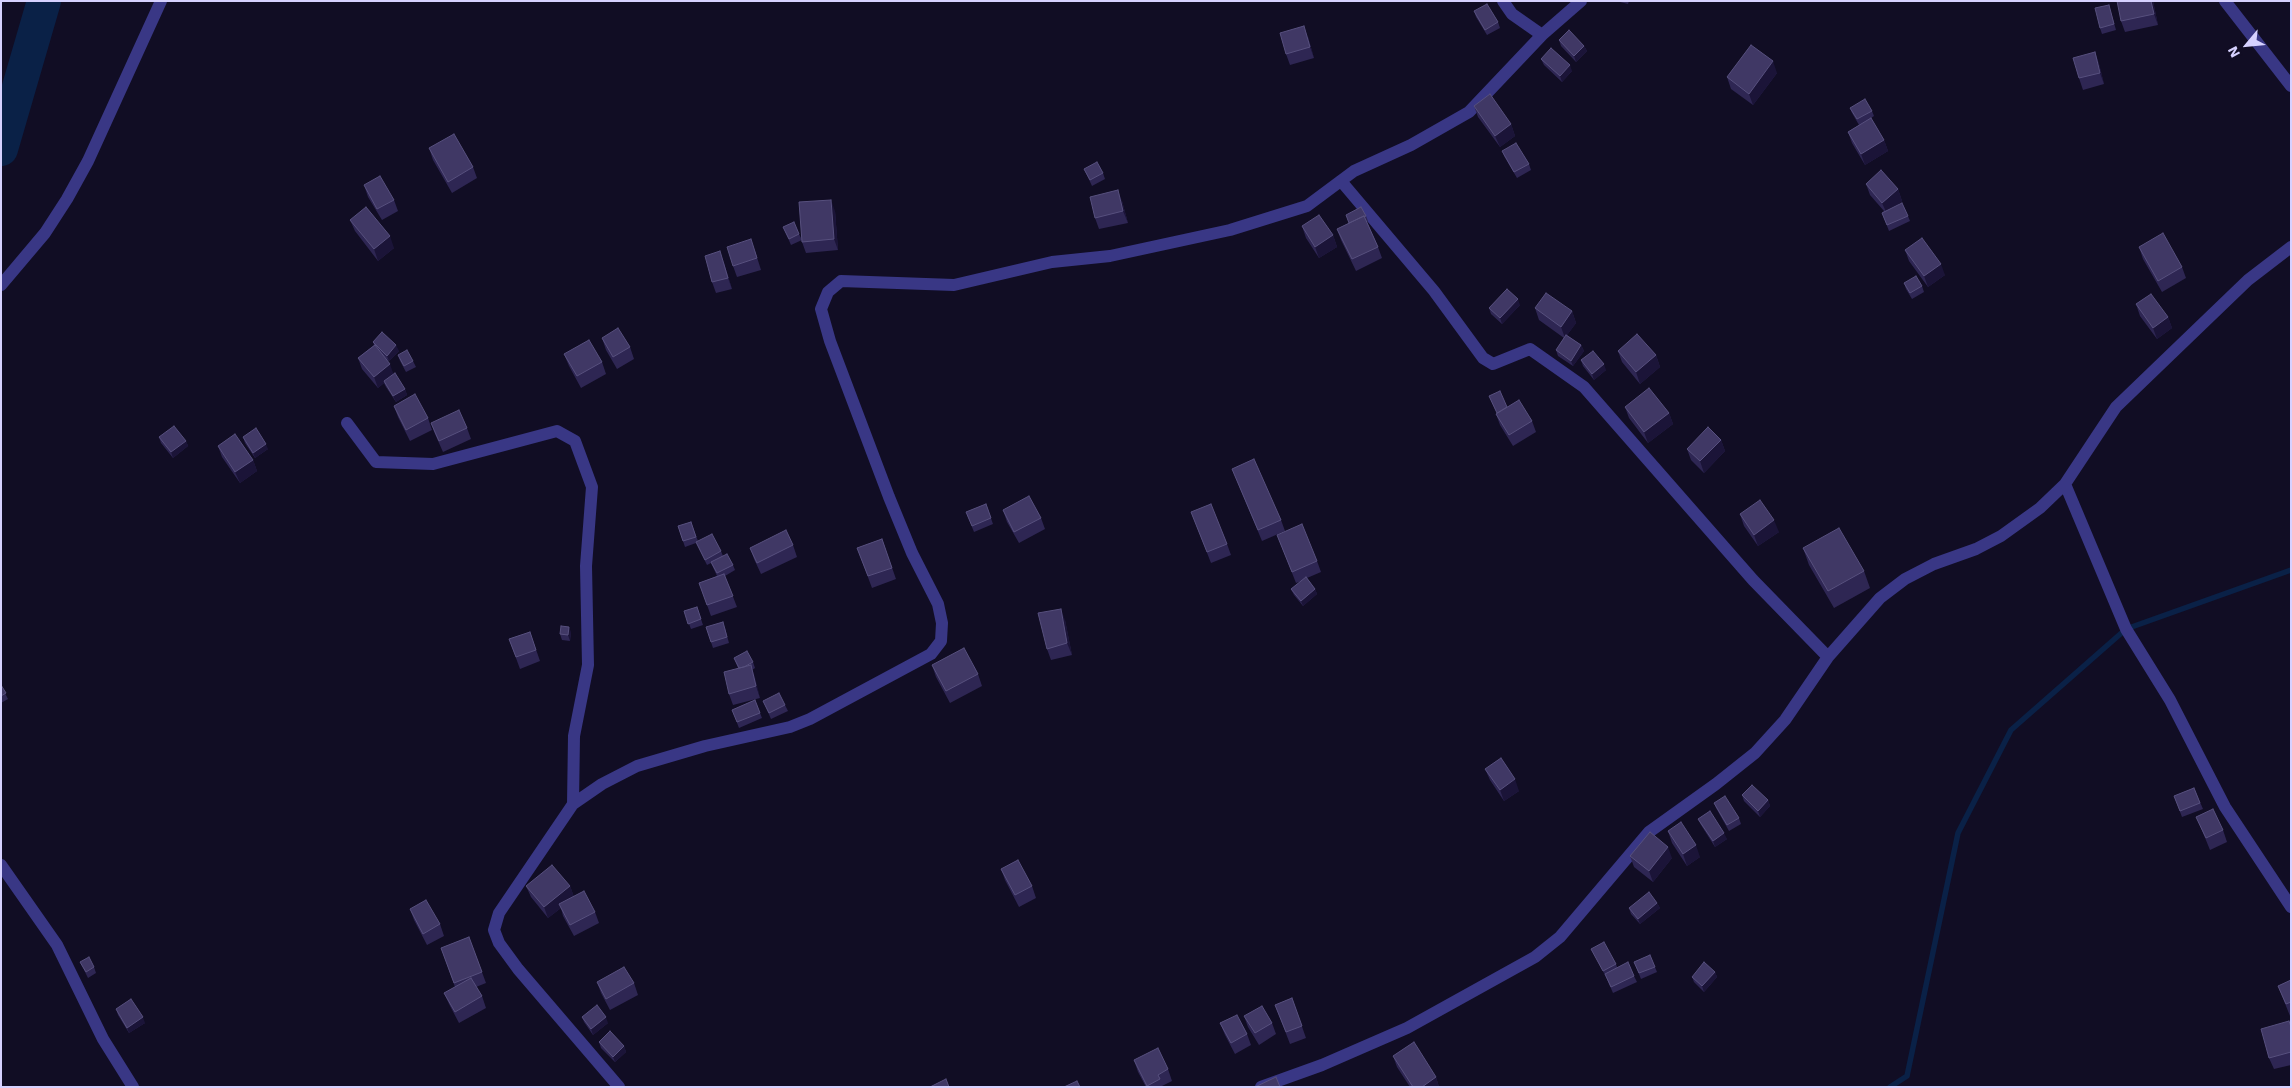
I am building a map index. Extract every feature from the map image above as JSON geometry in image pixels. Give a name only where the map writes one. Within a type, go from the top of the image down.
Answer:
[{"type":"street","points":[[1,286],[45,233],[67,199],[88,161],[160,1]]},
{"type":"street","points":[[1503,1],[1512,14],[1542,35]]},
{"type":"street","points":[[620,1087],[518,969],[499,943],[494,930],[499,913],[574,804],[602,784],[637,766],[705,746],[790,727],[810,720],[932,654],[941,642],[942,623],[938,604],[912,552],[889,497],[821,309],[828,292],[841,281],[954,284],[1052,262],[1110,256],[1230,230],[1307,206],[1354,171],[1411,145],[1469,112],[1542,35],[1581,1]]},
{"type":"street","points":[[2225,1],[2291,86]]},
{"type":"street","points":[[1341,181],[1434,291],[1483,358],[1493,364],[1530,349],[1584,387],[1747,573],[1828,657]]},
{"type":"street","points":[[1261,1087],[1322,1065],[1406,1028],[1535,957],[1560,937],[1649,832],[1716,784],[1755,753],[1785,720],[1828,657],[1880,598],[1905,579],[1934,564],[1976,550],[2001,536],[2040,508],[2065,484],[2116,408],[2248,280],[2282,251],[2291,247]]},
{"type":"street","points":[[347,423],[376,462],[433,464],[557,431],[575,441],[592,487],[586,566],[588,665],[574,736],[574,804]]},
{"type":"street","points":[[2065,484],[2126,629],[2170,700],[2226,807],[2291,907]]},
{"type":"street","points":[[1,865],[57,945],[103,1039],[133,1087]]},
{"type":"building","points":[[2117,1],[2151,1],[2154,14],[2121,21]]},
{"type":"building","points":[[1487,4],[1498,22],[1485,30],[1474,11]]},
{"type":"building","points":[[2109,5],[2114,24],[2100,28],[2095,8]]},
{"type":"building","points":[[1304,26],[1310,47],[1286,54],[1280,33]]},
{"type":"building","points":[[1569,30],[1584,46],[1574,56],[1559,40]]},
{"type":"building","points":[[1751,45],[1773,61],[1749,94],[1727,77]]},
{"type":"building","points":[[1551,48],[1570,65],[1560,76],[1541,59]]},
{"type":"building","points":[[2095,52],[2100,73],[2079,78],[2073,58]]},
{"type":"building","points":[[1490,94],[1511,124],[1495,136],[1474,106]]},
{"type":"building","points":[[1865,99],[1872,111],[1857,119],[1850,108]]},
{"type":"building","points":[[1871,118],[1884,140],[1861,154],[1848,132]]},
{"type":"building","points":[[454,134],[473,167],[448,182],[429,148]]},
{"type":"building","points":[[1516,143],[1529,164],[1514,172],[1502,151]]},
{"type":"building","points":[[1097,162],[1103,173],[1090,180],[1084,169]]},
{"type":"building","points":[[1881,170],[1898,189],[1882,203],[1866,184]]},
{"type":"building","points":[[380,176],[394,200],[377,209],[364,185]]},
{"type":"building","points":[[1118,190],[1123,211],[1095,218],[1090,197]]},
{"type":"building","points":[[831,200],[834,239],[802,242],[799,202]]},
{"type":"building","points":[[1902,203],[1908,216],[1887,225],[1882,213]]},
{"type":"building","points":[[366,207],[390,236],[374,249],[350,220]]},
{"type":"building","points":[[1361,207],[1366,216],[1349,223],[1346,215]]},
{"type":"building","points":[[1319,215],[1333,235],[1315,247],[1302,226]]},
{"type":"building","points":[[1364,216],[1378,247],[1352,259],[1337,229]]},
{"type":"building","points":[[794,222],[799,234],[789,239],[783,227]]},
{"type":"building","points":[[2163,233],[2182,267],[2158,281],[2139,247]]},
{"type":"building","points":[[1922,238],[1941,264],[1924,276],[1905,250]]},
{"type":"building","points":[[751,239],[757,258],[733,266],[727,247]]},
{"type":"building","points":[[720,251],[728,278],[712,282],[705,256]]},
{"type":"building","points":[[1916,276],[1922,286],[1910,293],[1904,283]]},
{"type":"building","points":[[1507,289],[1518,299],[1500,318],[1489,308]]},
{"type":"building","points":[[1546,293],[1572,311],[1561,327],[1535,308]]},
{"type":"building","points":[[2151,294],[2168,317],[2153,328],[2136,304]]},
{"type":"building","points":[[618,328],[630,347],[613,357],[602,338]]},
{"type":"building","points":[[382,332],[396,345],[387,356],[373,342]]},
{"type":"building","points":[[1637,334],[1656,355],[1636,372],[1618,351]]},
{"type":"building","points":[[1566,335],[1581,345],[1571,361],[1556,350]]},
{"type":"building","points":[[589,340],[602,362],[577,376],[564,354]]},
{"type":"building","points":[[375,345],[390,364],[374,377],[358,358]]},
{"type":"building","points":[[407,350],[413,361],[404,366],[398,355]]},
{"type":"building","points":[[1593,351],[1604,364],[1592,374],[1581,360]]},
{"type":"building","points":[[395,373],[405,389],[393,396],[384,381]]},
{"type":"building","points":[[1649,388],[1669,413],[1644,432],[1625,407]]},
{"type":"building","points":[[1500,391],[1507,407],[1497,413],[1489,396]]},
{"type":"building","points":[[415,394],[428,418],[406,430],[394,406]]},
{"type":"building","points":[[1519,400],[1532,421],[1509,435],[1496,414]]},
{"type":"building","points":[[459,410],[467,428],[439,441],[431,423]]},
{"type":"building","points":[[174,426],[186,441],[171,452],[159,437]]},
{"type":"building","points":[[1708,427],[1721,440],[1700,461],[1687,449]]},
{"type":"building","points":[[256,428],[266,444],[253,453],[243,437]]},
{"type":"building","points":[[235,434],[253,460],[235,472],[218,446]]},
{"type":"building","points":[[1254,459],[1281,520],[1258,530],[1232,469]]},
{"type":"building","points":[[1029,496],[1041,518],[1014,532],[1003,510]]},
{"type":"building","points":[[1760,500],[1774,520],[1754,535],[1740,514]]},
{"type":"building","points":[[986,504],[991,518],[972,526],[966,512]]},
{"type":"building","points":[[1211,504],[1227,544],[1207,552],[1191,512]]},
{"type":"building","points":[[691,522],[696,537],[683,541],[678,526]]},
{"type":"building","points":[[1302,524],[1317,561],[1292,572],[1277,535]]},
{"type":"building","points":[[1839,528],[1864,571],[1828,591],[1803,548]]},
{"type":"building","points":[[786,530],[793,545],[757,563],[750,548]]},
{"type":"building","points":[[712,534],[721,551],[705,560],[696,542]]},
{"type":"building","points":[[882,539],[892,568],[868,576],[857,548]]},
{"type":"building","points":[[727,554],[733,565],[717,573],[711,562]]},
{"type":"building","points":[[724,574],[733,596],[707,605],[699,583]]},
{"type":"building","points":[[1306,577],[1315,589],[1301,601],[1291,589]]},
{"type":"building","points":[[697,607],[701,619],[688,624],[684,611]]},
{"type":"building","points":[[1061,609],[1067,643],[1047,649],[1038,613]]},
{"type":"building","points":[[723,622],[727,637],[711,642],[706,627]]},
{"type":"building","points":[[561,626],[569,627],[568,635],[560,634]]},
{"type":"building","points":[[530,632],[536,650],[516,657],[509,639]]},
{"type":"building","points":[[964,648],[978,674],[946,691],[932,665]]},
{"type":"building","points":[[747,651],[753,662],[739,668],[734,658]]},
{"type":"building","points":[[751,665],[756,686],[729,694],[724,672]]},
{"type":"building","points":[[1,685],[6,693],[1,696]]},
{"type":"building","points":[[779,693],[785,705],[769,713],[763,701]]},
{"type":"building","points":[[755,700],[760,713],[737,722],[732,710]]},
{"type":"building","points":[[1501,758],[1515,779],[1500,790],[1485,769]]},
{"type":"building","points":[[1752,785],[1768,800],[1758,811],[1742,795]]},
{"type":"building","points":[[2194,788],[2200,803],[2180,811],[2174,796]]},
{"type":"building","points":[[1725,796],[1739,818],[1727,825],[1714,803]]},
{"type":"building","points":[[2213,809],[2223,830],[2206,838],[2196,817]]},
{"type":"building","points":[[1710,811],[1724,833],[1713,841],[1698,819]]},
{"type":"building","points":[[1681,822],[1696,845],[1683,854],[1668,831]]},
{"type":"building","points":[[1650,832],[1668,847],[1649,871],[1630,856]]},
{"type":"building","points":[[1018,860],[1032,886],[1015,895],[1001,869]]},
{"type":"building","points":[[552,865],[570,886],[544,907],[526,886]]},
{"type":"building","points":[[584,891],[595,912],[570,925],[559,904]]},
{"type":"building","points":[[1649,892],[1657,903],[1638,919],[1629,908]]},
{"type":"building","points":[[426,900],[440,924],[423,934],[410,909]]},
{"type":"building","points":[[469,937],[482,972],[454,983],[441,948]]},
{"type":"building","points":[[1604,942],[1616,964],[1603,971],[1591,949]]},
{"type":"building","points":[[1650,955],[1655,967],[1639,973],[1634,962]]},
{"type":"building","points":[[89,957],[94,967],[86,972],[80,962]]},
{"type":"building","points":[[1628,962],[1634,976],[1611,987],[1605,974]]},
{"type":"building","points":[[1704,962],[1715,972],[1702,986],[1692,977]]},
{"type":"building","points":[[624,967],[634,983],[606,999],[597,982]]},
{"type":"building","points":[[471,978],[482,996],[455,1012],[444,993]]},
{"type":"building","points":[[2291,980],[2291,1002],[2286,1004],[2278,986]]},
{"type":"building","points":[[1292,998],[1302,1026],[1286,1032],[1275,1005]]},
{"type":"building","points":[[131,999],[143,1017],[127,1028],[116,1009]]},
{"type":"building","points":[[597,1005],[606,1017],[591,1029],[582,1017]]},
{"type":"building","points":[[1262,1006],[1272,1023],[1255,1033],[1244,1016]]},
{"type":"building","points":[[1237,1015],[1247,1034],[1231,1043],[1220,1023]]},
{"type":"building","points":[[2289,1021],[2291,1027],[2291,1052],[2269,1058],[2261,1029]]},
{"type":"building","points":[[610,1031],[624,1046],[613,1057],[599,1042]]},
{"type":"building","points":[[1414,1042],[1436,1077],[1422,1087],[1413,1087],[1393,1056]]},
{"type":"building","points":[[1158,1048],[1168,1069],[1158,1075],[1160,1079],[1147,1086],[1134,1060]]},
{"type":"building","points":[[1276,1077],[1280,1087],[1255,1087]]},
{"type":"building","points":[[946,1079],[949,1087],[930,1087]]},
{"type":"building","points":[[1077,1081],[1080,1087],[1064,1087]]},
{"type":"waterway","points":[[1,149],[44,1]]},
{"type":"waterway","points":[[1890,1087],[1907,1076],[1958,833],[2011,730],[2126,629],[2291,570]]}]
